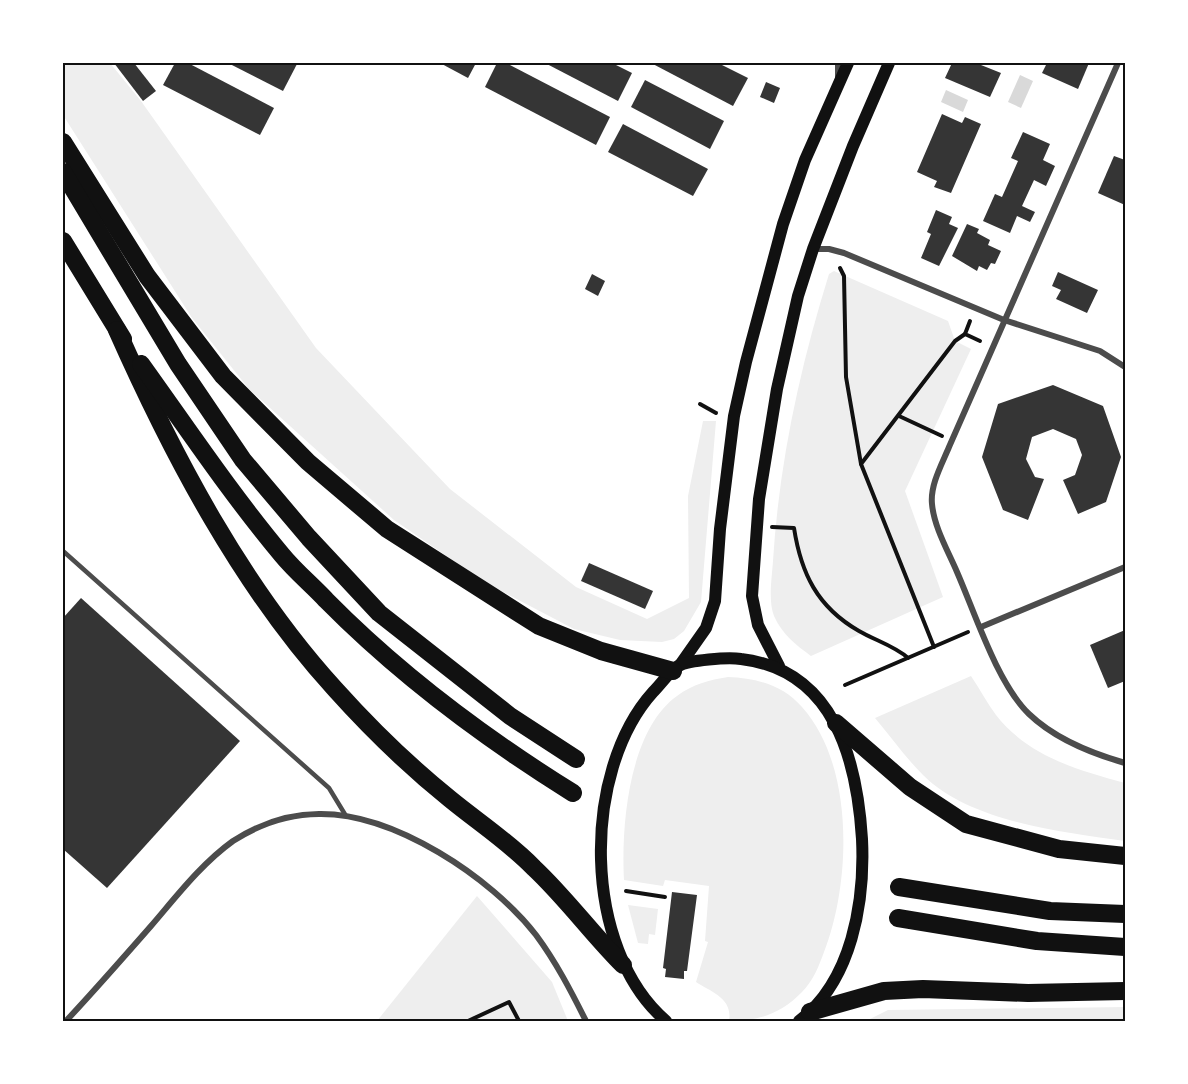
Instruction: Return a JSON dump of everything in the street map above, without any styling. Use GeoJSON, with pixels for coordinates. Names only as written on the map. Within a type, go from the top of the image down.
{"type":"FeatureCollection","features":[{"type":"Feature","properties":{"kind":"highway"},"geometry":{"type":"LineString","coordinates":[[63,142],[147,276],[223,376],[308,462],[387,529],[539,626],[601,651],[676,668]]}},
{"type":"Feature","properties":{"kind":"highway"},"geometry":{"type":"LineString","coordinates":[[63,172],[178,364],[243,460],[309,538],[379,613],[510,716],[576,759]]}},
{"type":"Feature","properties":{"kind":"highway"},"geometry":{"type":"LineString","coordinates":[[63,241],[117,330],[218,473],[283,556],[333,607],[424,691],[507,752],[573,793]]}},
{"type":"Feature","properties":{"kind":"highway"},"geometry":{"type":"LineString","coordinates":[[117,330],[148,401],[239,564],[281,623],[335,689],[448,798],[534,867],[622,965]]}},
{"type":"Feature","properties":{"kind":"highway"},"geometry":{"type":"LineString","coordinates":[[836,723],[910,787],[966,824],[1059,849],[1125,856]]}},
{"type":"Feature","properties":{"kind":"highway"},"geometry":{"type":"LineString","coordinates":[[898,887],[1050,911],[1125,914]]}},
{"type":"Feature","properties":{"kind":"highway"},"geometry":{"type":"LineString","coordinates":[[897,918],[1037,941],[1125,947]]}},
{"type":"Feature","properties":{"kind":"highway"},"geometry":{"type":"LineString","coordinates":[[805,1017],[884,991],[923,989],[1028,993],[1125,991]]}},
{"type":"Feature","properties":{"kind":"main road"},"geometry":{"type":"LineString","coordinates":[[666,1021],[644,999],[622,965],[608,918],[602,853],[606,798],[619,749],[639,709],[676,668],[706,628],[716,601],[726,478],[746,362],[783,224],[805,160],[848,63]]}},
{"type":"Feature","properties":{"kind":"main road"},"geometry":{"type":"LineString","coordinates":[[779,666],[758,625],[752,596],[758,507],[777,389],[798,296],[813,249],[889,63]]}},
{"type":"Feature","properties":{"kind":"main road"},"geometry":{"type":"LineString","coordinates":[[676,668],[732,658],[779,666],[805,685],[828,709],[836,723],[860,806],[863,864],[849,946],[831,984],[805,1017]]}},
{"type":"Feature","properties":{"kind":"street"},"geometry":{"type":"LineString","coordinates":[[838,63],[838,84]]}},
{"type":"Feature","properties":{"kind":"street"},"geometry":{"type":"LineString","coordinates":[[1118,63],[952,441],[934,485],[931,502],[935,520],[1005,681],[1028,713],[1056,736],[1104,757],[1125,763]]}},
{"type":"Feature","properties":{"kind":"street"},"geometry":{"type":"LineString","coordinates":[[813,249],[829,249],[844,253],[1004,320],[1100,351],[1125,367]]}},
{"type":"Feature","properties":{"kind":"street"},"geometry":{"type":"LineString","coordinates":[[981,627],[1125,567]]}},
{"type":"Feature","properties":{"kind":"street"},"geometry":{"type":"LineString","coordinates":[[66,1021],[188,883],[232,842],[253,830],[290,817],[319,814],[346,816],[364,821],[423,845],[496,893],[535,934],[551,957],[586,1021]]}},
{"type":"Feature","properties":{"kind":"lane"},"geometry":{"type":"LineString","coordinates":[[63,551],[328,788],[346,816]]}},
{"type":"Feature","properties":{"kind":"path"},"geometry":{"type":"LineString","coordinates":[[840,268],[844,276],[846,377],[861,464],[934,647]]}},
{"type":"Feature","properties":{"kind":"path"},"geometry":{"type":"LineString","coordinates":[[861,464],[955,341],[965,334],[970,321]]}},
{"type":"Feature","properties":{"kind":"path"},"geometry":{"type":"LineString","coordinates":[[965,334],[980,341]]}},
{"type":"Feature","properties":{"kind":"path"},"geometry":{"type":"LineString","coordinates":[[700,404],[716,413]]}},
{"type":"Feature","properties":{"kind":"path"},"geometry":{"type":"LineString","coordinates":[[899,416],[952,441]]}},
{"type":"Feature","properties":{"kind":"path"},"geometry":{"type":"LineString","coordinates":[[772,527],[794,528],[798,552],[814,593],[855,629],[908,658]]}},
{"type":"Feature","properties":{"kind":"path"},"geometry":{"type":"LineString","coordinates":[[845,685],[981,627]]}},
{"type":"Feature","properties":{"kind":"path"},"geometry":{"type":"LineString","coordinates":[[627,891],[665,897]]}},
{"type":"Feature","properties":{"kind":"path"},"geometry":{"type":"LineString","coordinates":[[468,1021],[509,1002],[519,1021]]}},
{"type":"Feature","properties":{"kind":"shaded area"},"geometry":{"type":"Polygon","coordinates":[[[63,63],[110,63],[141,101],[316,348],[450,489],[576,587],[647,619],[689,598],[688,496],[703,421],[716,421],[701,602],[684,631],[674,639],[662,642],[620,640],[574,629],[486,583],[394,520],[249,389],[192,318],[63,115],[63,63]]]}},
{"type":"Feature","properties":{"kind":"shaded area"},"geometry":{"type":"Polygon","coordinates":[[[1020,75],[1033,81],[1021,108],[1008,102],[1020,75]]]}},
{"type":"Feature","properties":{"kind":"shaded area"},"geometry":{"type":"Polygon","coordinates":[[[946,90],[968,100],[963,112],[941,102],[946,90]]]}},
{"type":"Feature","properties":{"kind":"shaded area"},"geometry":{"type":"Polygon","coordinates":[[[834,271],[948,321],[955,341],[971,349],[905,491],[943,597],[811,656],[790,639],[777,622],[772,610],[771,581],[780,488],[792,416],[829,274],[834,271]]]}},
{"type":"Feature","properties":{"kind":"shaded area"},"geometry":{"type":"Polygon","coordinates":[[[971,676],[996,715],[1023,741],[1054,760],[1125,783],[1125,841],[1046,829],[991,814],[966,804],[943,791],[923,775],[875,718],[971,676]]]}},
{"type":"Feature","properties":{"kind":"shaded area"},"geometry":{"type":"Polygon","coordinates":[[[728,677],[759,681],[778,688],[795,699],[802,707],[819,732],[832,760],[843,826],[843,860],[839,893],[833,924],[818,968],[806,988],[786,1006],[759,1018],[729,1021],[728,1007],[724,1001],[696,982],[708,942],[705,941],[709,886],[665,880],[663,886],[624,880],[623,858],[631,780],[648,731],[661,711],[677,696],[701,683],[728,677]]]}},
{"type":"Feature","properties":{"kind":"shaded area"},"geometry":{"type":"Polygon","coordinates":[[[477,896],[552,982],[568,1021],[377,1021],[477,896]]]}},
{"type":"Feature","properties":{"kind":"shaded area"},"geometry":{"type":"Polygon","coordinates":[[[628,905],[658,909],[655,935],[649,934],[648,944],[638,943],[628,905]]]}},
{"type":"Feature","properties":{"kind":"shaded area"},"geometry":{"type":"Polygon","coordinates":[[[1125,1007],[1125,1021],[866,1021],[888,1010],[1125,1007]]]}},
{"type":"Feature","properties":{"kind":"building"},"geometry":{"type":"Polygon","coordinates":[[[114,63],[134,63],[156,91],[143,101],[114,63]]]}},
{"type":"Feature","properties":{"kind":"building"},"geometry":{"type":"Polygon","coordinates":[[[175,63],[188,63],[274,108],[260,135],[163,85],[175,63]]]}},
{"type":"Feature","properties":{"kind":"building"},"geometry":{"type":"Polygon","coordinates":[[[228,63],[295,63],[297,64],[283,91],[228,63]]]}},
{"type":"Feature","properties":{"kind":"building"},"geometry":{"type":"Polygon","coordinates":[[[440,63],[476,63],[468,78],[440,63]]]}},
{"type":"Feature","properties":{"kind":"building"},"geometry":{"type":"Polygon","coordinates":[[[497,63],[506,63],[610,117],[596,145],[485,87],[497,63]]]}},
{"type":"Feature","properties":{"kind":"building"},"geometry":{"type":"Polygon","coordinates":[[[545,63],[612,63],[632,73],[618,101],[545,63]]]}},
{"type":"Feature","properties":{"kind":"building"},"geometry":{"type":"Polygon","coordinates":[[[651,63],[718,63],[748,78],[733,106],[651,63]]]}},
{"type":"Feature","properties":{"kind":"building"},"geometry":{"type":"Polygon","coordinates":[[[952,63],[976,63],[1001,73],[990,97],[945,78],[952,63]]]}},
{"type":"Feature","properties":{"kind":"building"},"geometry":{"type":"Polygon","coordinates":[[[1047,63],[1089,63],[1078,89],[1042,73],[1047,63]]]}},
{"type":"Feature","properties":{"kind":"building"},"geometry":{"type":"Polygon","coordinates":[[[645,80],[724,121],[710,149],[631,107],[645,80]]]}},
{"type":"Feature","properties":{"kind":"building"},"geometry":{"type":"Polygon","coordinates":[[[766,82],[780,88],[774,103],[760,97],[766,82]]]}},
{"type":"Feature","properties":{"kind":"building"},"geometry":{"type":"Polygon","coordinates":[[[942,114],[962,123],[965,117],[981,124],[951,193],[934,187],[937,181],[917,172],[942,114]]]}},
{"type":"Feature","properties":{"kind":"building"},"geometry":{"type":"Polygon","coordinates":[[[623,124],[708,169],[693,196],[608,152],[623,124]]]}},
{"type":"Feature","properties":{"kind":"building"},"geometry":{"type":"Polygon","coordinates":[[[1023,132],[1050,144],[1043,160],[1055,166],[1046,186],[1034,180],[1022,206],[1035,212],[1030,222],[1017,216],[1010,233],[983,221],[995,194],[1002,197],[1018,161],[1011,158],[1023,132]]]}},
{"type":"Feature","properties":{"kind":"building"},"geometry":{"type":"Polygon","coordinates":[[[1114,156],[1125,160],[1125,205],[1098,193],[1114,156]]]}},
{"type":"Feature","properties":{"kind":"building"},"geometry":{"type":"Polygon","coordinates":[[[936,210],[952,217],[949,224],[958,228],[939,266],[921,258],[931,234],[927,232],[936,210]]]}},
{"type":"Feature","properties":{"kind":"building"},"geometry":{"type":"Polygon","coordinates":[[[967,224],[979,229],[977,233],[990,240],[988,245],[1001,251],[995,264],[991,263],[987,270],[979,266],[977,271],[952,256],[967,224]]]}},
{"type":"Feature","properties":{"kind":"building"},"geometry":{"type":"Polygon","coordinates":[[[1058,272],[1098,290],[1087,313],[1056,299],[1061,290],[1052,286],[1058,272]]]}},
{"type":"Feature","properties":{"kind":"building"},"geometry":{"type":"Polygon","coordinates":[[[592,274],[605,281],[598,296],[585,289],[592,274]]]}},
{"type":"Feature","properties":{"kind":"building"},"geometry":{"type":"Polygon","coordinates":[[[1053,385],[1103,406],[1121,457],[1106,502],[1078,514],[1063,480],[1075,475],[1082,455],[1076,439],[1053,429],[1032,437],[1026,459],[1035,477],[1044,479],[1028,520],[1003,510],[982,457],[998,404],[1053,385]]]}},
{"type":"Feature","properties":{"kind":"building"},"geometry":{"type":"Polygon","coordinates":[[[589,563],[653,591],[645,609],[581,581],[589,563]]]}},
{"type":"Feature","properties":{"kind":"building"},"geometry":{"type":"Polygon","coordinates":[[[81,598],[240,741],[107,888],[63,849],[63,618],[81,598]]]}},
{"type":"Feature","properties":{"kind":"building"},"geometry":{"type":"Polygon","coordinates":[[[1125,630],[1125,681],[1108,688],[1090,645],[1125,630]]]}},
{"type":"Feature","properties":{"kind":"building"},"geometry":{"type":"Polygon","coordinates":[[[672,892],[697,895],[684,979],[665,977],[666,969],[663,968],[672,892]]]}}]}
